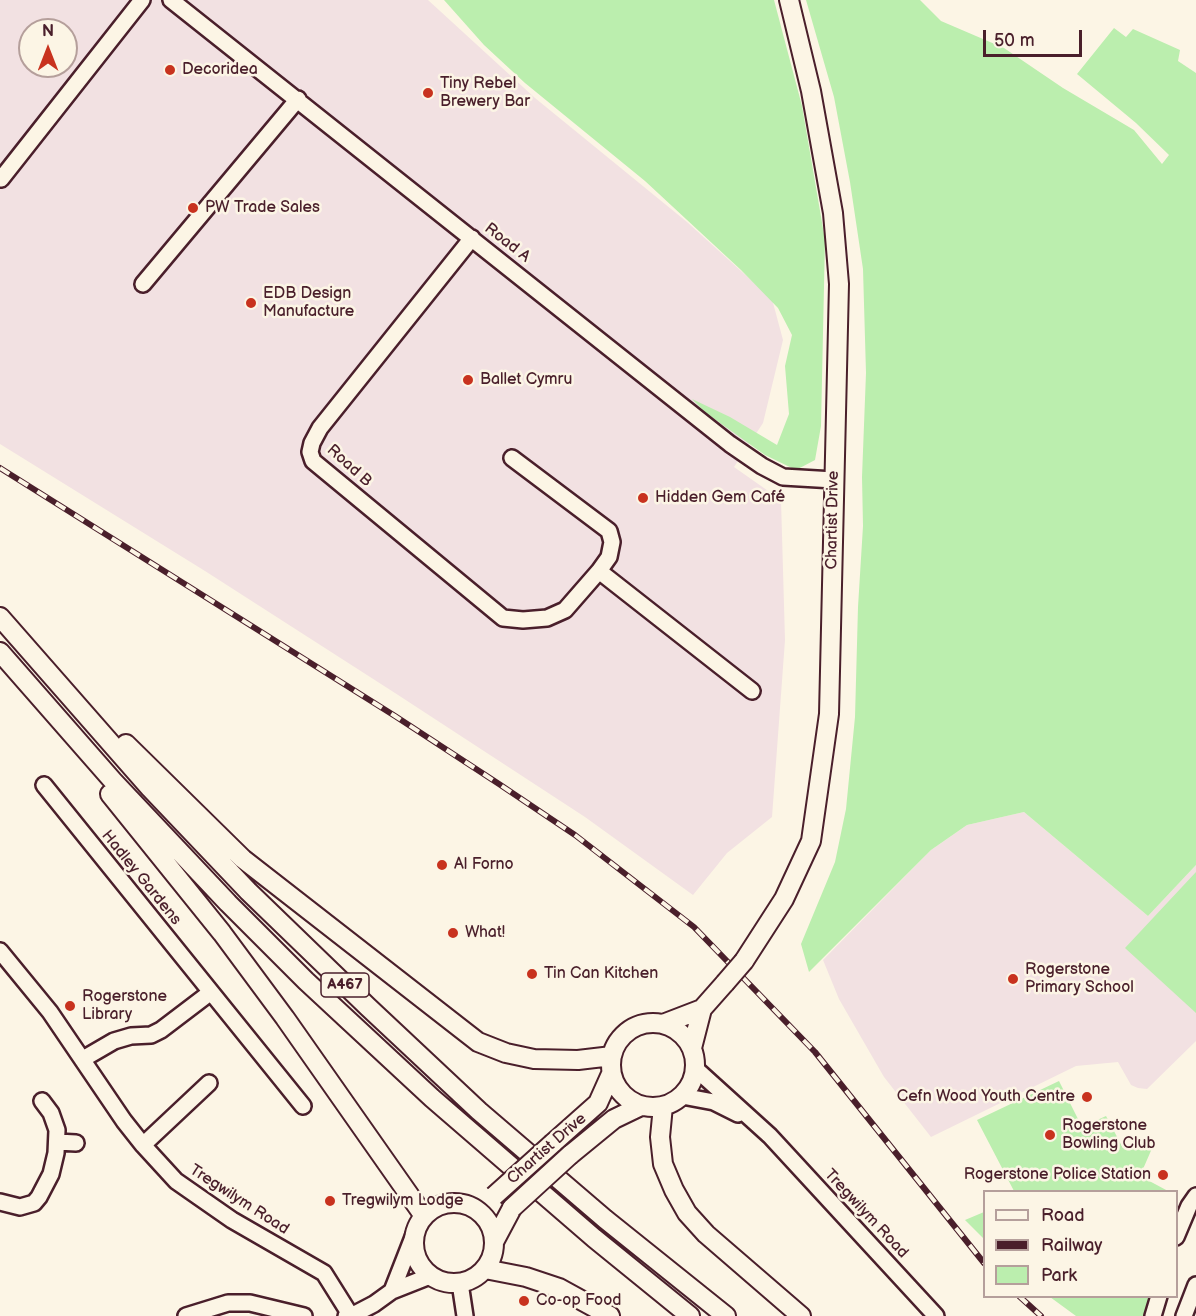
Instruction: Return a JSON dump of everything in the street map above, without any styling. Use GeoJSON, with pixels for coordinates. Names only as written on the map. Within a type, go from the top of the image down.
{"type":"FeatureCollection","features":[{"type":"Feature","properties":{"kind":"main road","name":"Chartist Drive"},"geometry":{"type":"LineString","coordinates":[[696,1069],[692,1048],[702,1009],[744,961],[784,899],[811,841],[829,714],[839,284],[833,213],[812,91],[789,0]]}},
{"type":"Feature","properties":{"kind":"main road","name":"A467"},"geometry":{"type":"LineString","coordinates":[[0,617],[150,788],[240,882],[368,1007],[479,1111],[613,1226],[726,1316]]}},
{"type":"Feature","properties":{"kind":"main road"},"geometry":{"type":"LineString","coordinates":[[16,636],[243,859],[478,1042],[506,1053],[534,1059],[578,1060],[612,1065],[614,1083],[627,1099],[641,1106]]}},
{"type":"Feature","properties":{"kind":"main road","name":"A467"},"geometry":{"type":"LineString","coordinates":[[0,652],[113,781],[228,903],[306,981],[441,1106],[594,1238],[690,1316]]}},
{"type":"Feature","properties":{"kind":"main road"},"geometry":{"type":"LineString","coordinates":[[0,660],[158,852],[285,1018],[420,1222],[414,1240],[416,1258],[430,1276],[451,1284],[472,1280],[485,1269],[526,1277],[559,1288],[610,1316]]}},
{"type":"Feature","properties":{"kind":"main road","name":"Chartist Drive"},"geometry":{"type":"LineString","coordinates":[[420,1222],[438,1206],[451,1202],[464,1204],[494,1196],[598,1102],[621,1038],[631,1029],[645,1023],[663,1024],[702,1009]]}},
{"type":"Feature","properties":{"kind":"main road"},"geometry":{"type":"LineString","coordinates":[[663,1024],[681,1033],[692,1048]]}},
{"type":"Feature","properties":{"kind":"main road"},"geometry":{"type":"LineString","coordinates":[[682,1096],[692,1082],[696,1069]]}},
{"type":"Feature","properties":{"kind":"main road","name":"Chartist Drive"},"geometry":{"type":"LineString","coordinates":[[485,1269],[493,1254],[495,1240],[512,1208],[570,1155],[614,1119],[641,1106],[650,1108],[663,1106],[682,1096]]}},
{"type":"Feature","properties":{"kind":"main road"},"geometry":{"type":"LineString","coordinates":[[663,1106],[660,1137],[663,1164],[687,1213],[706,1234],[801,1316]]}},
{"type":"Feature","properties":{"kind":"main road"},"geometry":{"type":"LineString","coordinates":[[464,1204],[477,1209],[487,1219],[495,1240]]}},
{"type":"Feature","properties":{"kind":"street"},"geometry":{"type":"LineString","coordinates":[[1,179],[142,0]]}},
{"type":"Feature","properties":{"kind":"street","name":"Road A"},"geometry":{"type":"LineString","coordinates":[[171,0],[730,444],[783,477],[834,480]]}},
{"type":"Feature","properties":{"kind":"street"},"geometry":{"type":"LineString","coordinates":[[143,284],[298,99]]}},
{"type":"Feature","properties":{"kind":"street","name":"Road B"},"geometry":{"type":"LineString","coordinates":[[472,238],[320,428],[310,452],[313,461],[503,618],[523,620],[548,618],[565,610],[599,572]]}},
{"type":"Feature","properties":{"kind":"street"},"geometry":{"type":"LineString","coordinates":[[512,458],[599,521],[609,531],[612,542],[609,557],[599,572],[752,691]]}},
{"type":"Feature","properties":{"kind":"street","name":"Hadley Gardens"},"geometry":{"type":"LineString","coordinates":[[44,785],[303,1106]]}},
{"type":"Feature","properties":{"kind":"street","name":"Tregwilym Road"},"geometry":{"type":"LineString","coordinates":[[0,951],[50,1012],[143,1145],[176,1181],[200,1200],[262,1239],[324,1273],[351,1316]]}},
{"type":"Feature","properties":{"kind":"street"},"geometry":{"type":"LineString","coordinates":[[83,1059],[114,1041],[131,1036],[151,1035],[161,1030],[211,992]]}},
{"type":"Feature","properties":{"kind":"street","name":"Tregwilym Road"},"geometry":{"type":"LineString","coordinates":[[696,1069],[770,1136],[936,1316]]}},
{"type":"Feature","properties":{"kind":"street"},"geometry":{"type":"LineString","coordinates":[[143,1145],[209,1083]]}},
{"type":"Feature","properties":{"kind":"street","name":"Tregwilym Road"},"geometry":{"type":"LineString","coordinates":[[682,1096],[714,1102],[738,1114],[770,1136]]}},
{"type":"Feature","properties":{"kind":"street"},"geometry":{"type":"LineString","coordinates":[[0,1202],[20,1207],[27,1206],[39,1197],[51,1174],[57,1142],[55,1122],[42,1101]]}},
{"type":"Feature","properties":{"kind":"street"},"geometry":{"type":"LineString","coordinates":[[57,1142],[76,1143]]}},
{"type":"Feature","properties":{"kind":"street"},"geometry":{"type":"LineString","coordinates":[[1178,1232],[1189,1206],[1196,1196]]}},
{"type":"Feature","properties":{"kind":"street"},"geometry":{"type":"LineString","coordinates":[[392,1291],[420,1222]]}},
{"type":"Feature","properties":{"kind":"street"},"geometry":{"type":"LineString","coordinates":[[346,1316],[351,1316],[374,1304],[392,1291],[430,1276]]}},
{"type":"Feature","properties":{"kind":"street"},"geometry":{"type":"LineString","coordinates":[[460,1283],[465,1316]]}},
{"type":"Feature","properties":{"kind":"street"},"geometry":{"type":"LineString","coordinates":[[1184,1316],[1196,1285]]}},
{"type":"Feature","properties":{"kind":"street"},"geometry":{"type":"LineString","coordinates":[[1154,1316],[1158,1298]]}},
{"type":"Feature","properties":{"kind":"street"},"geometry":{"type":"LineString","coordinates":[[186,1316],[209,1307],[250,1303],[304,1316]]}},
{"type":"Feature","properties":{"kind":"shaded area"},"geometry":{"type":"Polygon","coordinates":[[[0,0],[428,0],[535,98],[687,222],[772,299],[783,340],[763,423],[734,467],[781,500],[785,640],[772,817],[727,853],[693,895],[585,817],[205,571],[0,444],[0,0]]]}},
{"type":"Feature","properties":{"kind":"shaded area","name":"Rogerstone Primary School"},"geometry":{"type":"Polygon","coordinates":[[[1024,812],[1148,916],[1196,865],[1196,1041],[1147,1089],[1131,1085],[1118,1062],[1076,1066],[931,1137],[884,1077],[839,999],[823,960],[931,850],[967,825],[1024,812]]]}},
{"type":"Feature","properties":{"kind":"green space"},"geometry":{"type":"Polygon","coordinates":[[[444,0],[774,0],[802,106],[825,240],[821,426],[815,460],[796,470],[765,455],[706,413],[692,399],[730,417],[777,445],[789,414],[785,366],[792,335],[778,308],[741,270],[645,181],[525,83],[484,45],[444,0]]]}},
{"type":"Feature","properties":{"kind":"green space"},"geometry":{"type":"Polygon","coordinates":[[[806,0],[920,0],[941,21],[1004,48],[1063,88],[1134,130],[1162,164],[1169,155],[1136,123],[1077,74],[1114,28],[1126,37],[1133,29],[1180,50],[1178,61],[1196,73],[1196,865],[1148,916],[1024,812],[967,825],[931,850],[809,972],[801,944],[835,862],[846,809],[855,717],[863,526],[862,477],[866,373],[863,269],[850,182],[834,97],[806,0]]]}},
{"type":"Feature","properties":{"kind":"green space"},"geometry":{"type":"Polygon","coordinates":[[[1196,872],[1196,1013],[1125,948],[1196,872]]]}},
{"type":"Feature","properties":{"kind":"green space","name":"Rogerstone Bowling Club"},"geometry":{"type":"Polygon","coordinates":[[[1059,1081],[1082,1127],[1106,1116],[1123,1148],[1145,1137],[1153,1146],[1140,1176],[1166,1190],[1013,1190],[977,1120],[1059,1081]]]}},
{"type":"Feature","properties":{"kind":"green space"},"geometry":{"type":"Polygon","coordinates":[[[983,1212],[983,1238],[965,1220],[983,1212]]]}},
{"type":"Feature","properties":{"kind":"green space"},"geometry":{"type":"Polygon","coordinates":[[[1051,1298],[1150,1298],[1145,1316],[1076,1316],[1051,1298]]]}},
{"type":"Feature","properties":{"kind":"railway"},"geometry":{"type":"LineString","coordinates":[[0,468],[395,716],[499,784],[575,835],[694,927],[815,1052],[983,1262]]}},
{"type":"Feature","properties":{"kind":"railway"},"geometry":{"type":"LineString","coordinates":[[1021,1298],[1041,1316]]}},
{"type":"Feature","properties":{"kind":"place","name":"Decoridea"},"geometry":{"type":"Point","coordinates":[170,70]}},
{"type":"Feature","properties":{"kind":"place","name":"Tiny Rebel Brewery Bar"},"geometry":{"type":"Point","coordinates":[428,93]}},
{"type":"Feature","properties":{"kind":"place","name":"PW Trade Sales"},"geometry":{"type":"Point","coordinates":[193,208]}},
{"type":"Feature","properties":{"kind":"place","name":"EDB Design Manufacture"},"geometry":{"type":"Point","coordinates":[251,303]}},
{"type":"Feature","properties":{"kind":"place","name":"Ballet Cymru"},"geometry":{"type":"Point","coordinates":[468,380]}},
{"type":"Feature","properties":{"kind":"place","name":"Hidden Gem Café"},"geometry":{"type":"Point","coordinates":[643,498]}},
{"type":"Feature","properties":{"kind":"place","name":"Al Forno"},"geometry":{"type":"Point","coordinates":[442,865]}},
{"type":"Feature","properties":{"kind":"place","name":"What!"},"geometry":{"type":"Point","coordinates":[453,933]}},
{"type":"Feature","properties":{"kind":"place","name":"Tin Can Kitchen"},"geometry":{"type":"Point","coordinates":[532,974]}},
{"type":"Feature","properties":{"kind":"place","name":"Rogerstone Primary School"},"geometry":{"type":"Point","coordinates":[1013,979]}},
{"type":"Feature","properties":{"kind":"place","name":"Rogerstone Library"},"geometry":{"type":"Point","coordinates":[70,1006]}},
{"type":"Feature","properties":{"kind":"place","name":"Cefn Wood Youth Centre"},"geometry":{"type":"Point","coordinates":[1087,1097]}},
{"type":"Feature","properties":{"kind":"place","name":"Rogerstone Bowling Club"},"geometry":{"type":"Point","coordinates":[1050,1135]}},
{"type":"Feature","properties":{"kind":"place","name":"Rogerstone Police Station"},"geometry":{"type":"Point","coordinates":[1163,1175]}},
{"type":"Feature","properties":{"kind":"place","name":"Tregwilym Lodge"},"geometry":{"type":"Point","coordinates":[330,1201]}},
{"type":"Feature","properties":{"kind":"place","name":"Co-op Food"},"geometry":{"type":"Point","coordinates":[524,1301]}}]}
